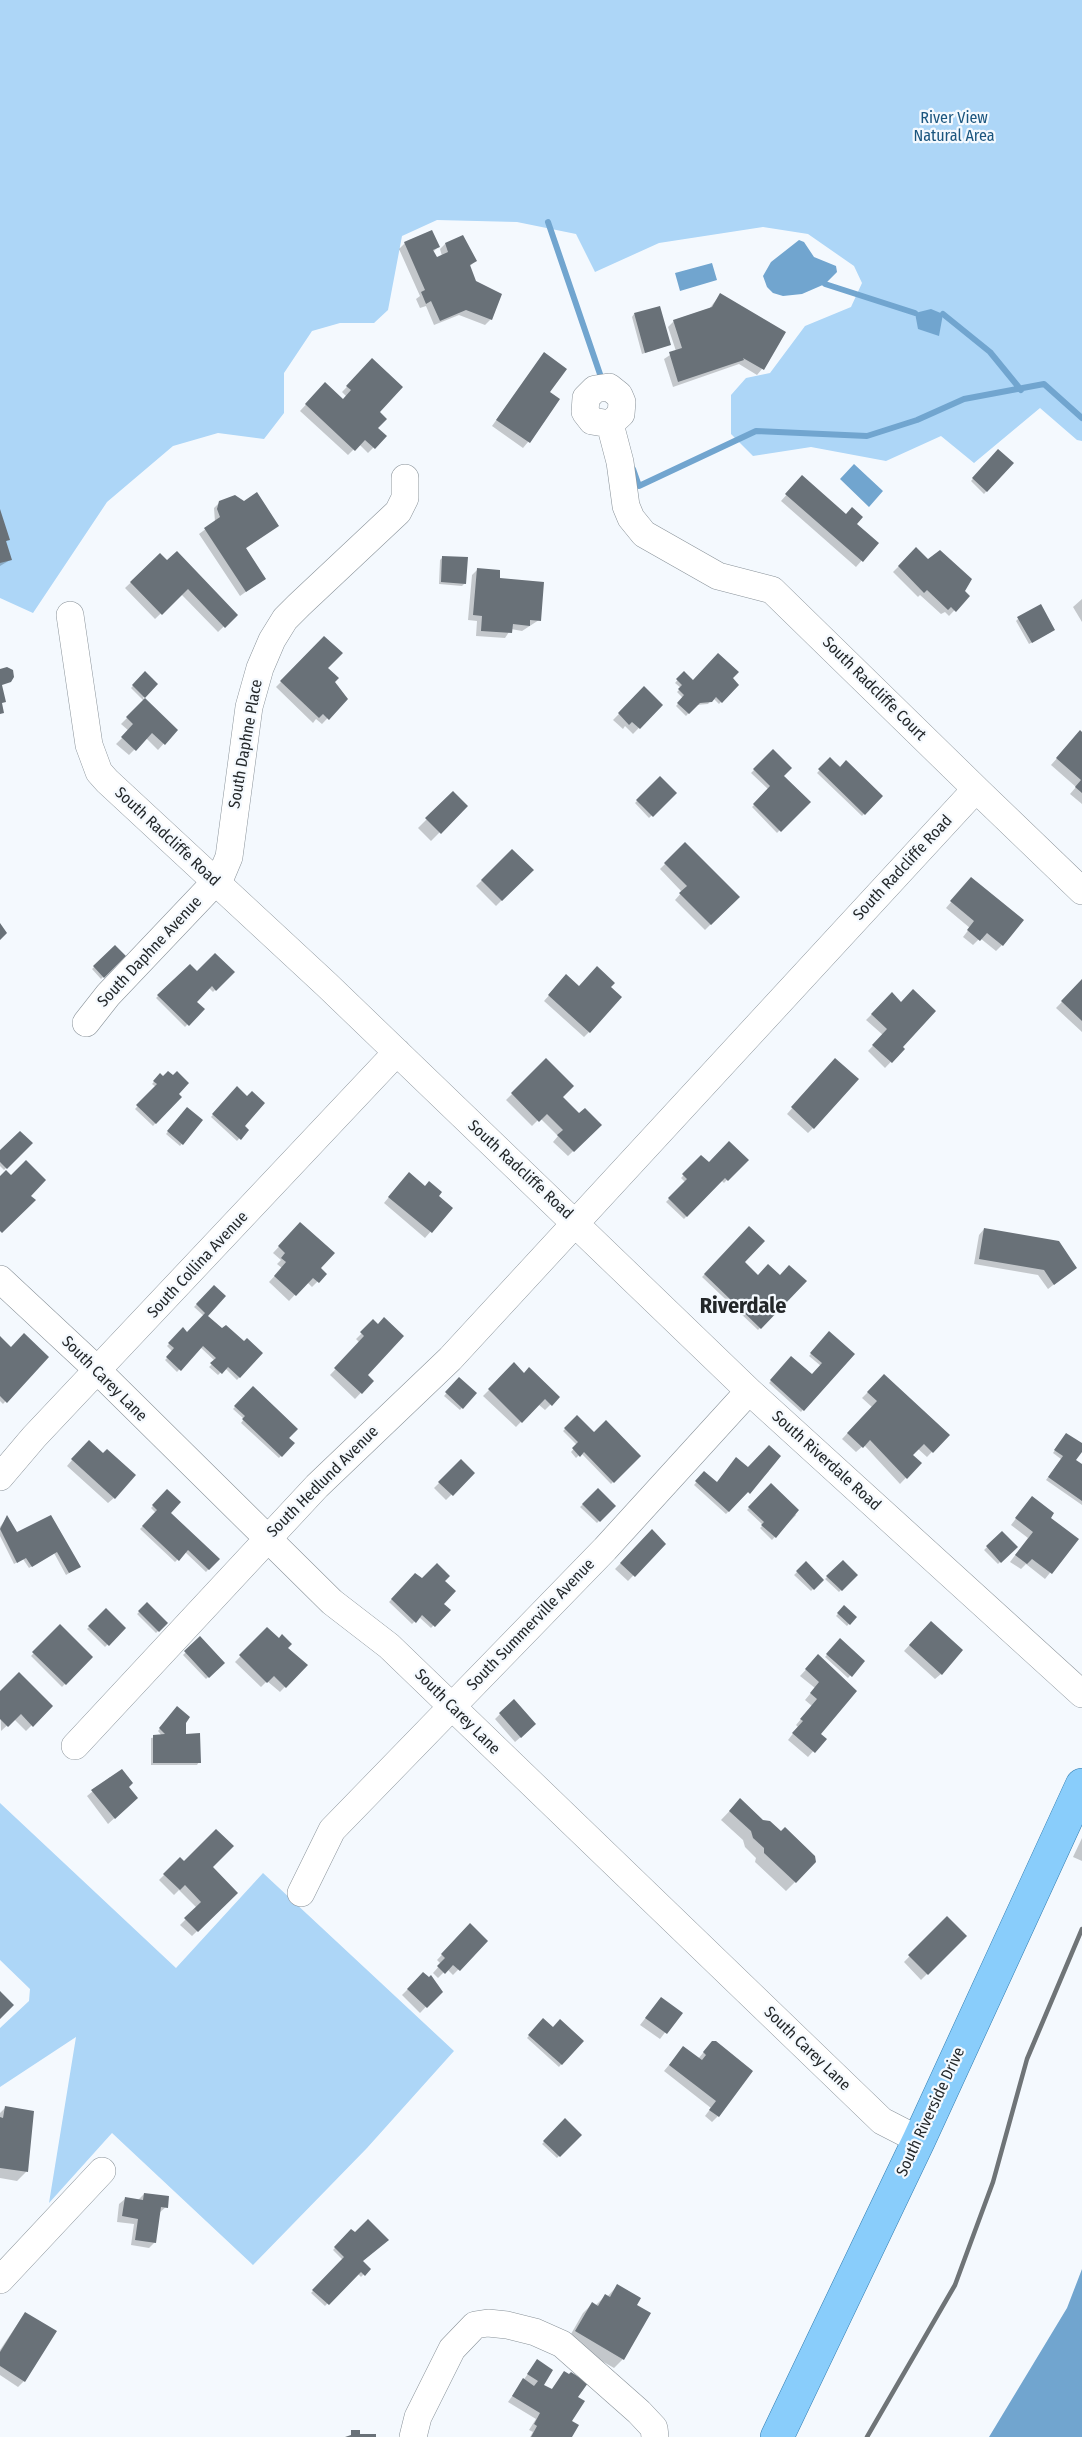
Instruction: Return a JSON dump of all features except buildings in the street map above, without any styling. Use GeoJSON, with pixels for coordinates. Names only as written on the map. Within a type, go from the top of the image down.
{"type":"FeatureCollection","features":[{"type":"Feature","properties":{"kind":"main road","name":"South Riverside Drive"},"geometry":{"type":"LineString","coordinates":[[777,2437],[919,2140],[1082,1785]]}},
{"type":"Feature","properties":{"kind":"street","name":"South Radcliffe Court"},"geometry":{"type":"LineString","coordinates":[[609,424],[620,462],[626,506],[631,518],[644,534],[718,576],[772,590],[976,789]]}},
{"type":"Feature","properties":{"kind":"street","name":"South Daphne Place"},"geometry":{"type":"LineString","coordinates":[[216,882],[225,869],[229,857],[249,706],[260,668],[272,640],[285,619],[398,512],[405,498],[405,478]]}},
{"type":"Feature","properties":{"kind":"street","name":"South Radcliffe Road"},"geometry":{"type":"LineString","coordinates":[[70,615],[88,745],[99,772],[397,1052],[574,1223],[976,789]]}},
{"type":"Feature","properties":{"kind":"street"},"geometry":{"type":"LineString","coordinates":[[976,789],[1082,891]]}},
{"type":"Feature","properties":{"kind":"street","name":"South Daphne Avenue"},"geometry":{"type":"LineString","coordinates":[[86,1023],[108,995],[216,882]]}},
{"type":"Feature","properties":{"kind":"street","name":"South Collina Avenue"},"geometry":{"type":"LineString","coordinates":[[0,1477],[397,1052]]}},
{"type":"Feature","properties":{"kind":"street","name":"South Riverdale Road"},"geometry":{"type":"LineString","coordinates":[[574,1223],[749,1391],[1082,1695]]}},
{"type":"Feature","properties":{"kind":"street","name":"South Hedlund Avenue"},"geometry":{"type":"LineString","coordinates":[[75,1746],[267,1538],[341,1461],[450,1359],[574,1223]]}},
{"type":"Feature","properties":{"kind":"street","name":"South Carey Lane"},"geometry":{"type":"LineString","coordinates":[[0,1279],[98,1371],[332,1602],[389,1646],[882,2121],[919,2140]]}},
{"type":"Feature","properties":{"kind":"street","name":"South Summerville Avenue"},"geometry":{"type":"LineString","coordinates":[[301,1893],[332,1830],[604,1550],[749,1391]]}},
{"type":"Feature","properties":{"kind":"street"},"geometry":{"type":"LineString","coordinates":[[0,2280],[102,2171]]}},
{"type":"Feature","properties":{"kind":"street"},"geometry":{"type":"LineString","coordinates":[[413,2437],[422,2408],[452,2349],[475,2325],[488,2323],[535,2332],[562,2344],[639,2412],[654,2428],[656,2437]]}},
{"type":"Feature","properties":{"kind":"green space","name":"River View Natural Area"},"geometry":{"type":"Polygon","coordinates":[[[0,0],[1082,0],[1082,441],[1077,440],[1040,408],[974,463],[941,436],[886,461],[811,447],[753,456],[731,434],[731,395],[746,378],[770,373],[805,326],[851,307],[862,283],[854,266],[808,234],[763,227],[659,243],[595,272],[576,234],[517,222],[437,220],[402,236],[388,310],[374,323],[340,323],[312,331],[284,373],[284,413],[264,439],[218,433],[173,446],[107,502],[33,613],[0,598],[0,0]]]}},
{"type":"Feature","properties":{"kind":"green space"},"geometry":{"type":"Polygon","coordinates":[[[0,1803],[176,1968],[263,1873],[454,2051],[367,2148],[253,2265],[112,2133],[49,2203],[76,2037],[0,2087],[0,2028],[29,2001],[30,1989],[0,1960],[0,1803]]]}},
{"type":"Feature","properties":{"kind":"shaded area"},"geometry":{"type":"Polygon","coordinates":[[[799,240],[804,242],[814,257],[836,266],[837,272],[825,284],[802,294],[783,296],[773,293],[767,287],[763,276],[771,262],[799,240]]]}},
{"type":"Feature","properties":{"kind":"shaded area"},"geometry":{"type":"Polygon","coordinates":[[[712,263],[717,280],[680,291],[675,273],[712,263]]]}},
{"type":"Feature","properties":{"kind":"shaded area"},"geometry":{"type":"Polygon","coordinates":[[[931,309],[943,314],[939,336],[918,329],[915,313],[931,309]]]}},
{"type":"Feature","properties":{"kind":"shaded area"},"geometry":{"type":"Polygon","coordinates":[[[854,464],[883,491],[869,507],[840,479],[854,464]]]}},
{"type":"Feature","properties":{"kind":"shaded area"},"geometry":{"type":"Polygon","coordinates":[[[1082,2269],[1082,2437],[989,2437],[1067,2308],[1082,2269]]]}},
{"type":"Feature","properties":{"kind":"waterway"},"geometry":{"type":"LineString","coordinates":[[548,222],[602,380]]}},
{"type":"Feature","properties":{"kind":"waterway"},"geometry":{"type":"LineString","coordinates":[[825,284],[915,313]]}},
{"type":"Feature","properties":{"kind":"waterway"},"geometry":{"type":"LineString","coordinates":[[943,314],[990,352],[1021,390]]}},
{"type":"Feature","properties":{"kind":"waterway"},"geometry":{"type":"LineString","coordinates":[[633,469],[639,486],[756,431],[867,436],[917,420],[964,399],[1044,384],[1082,418]]}},
{"type":"Feature","properties":{"kind":"railway"},"geometry":{"type":"LineString","coordinates":[[867,2437],[955,2285],[993,2182],[1027,2059],[1082,1929]]}},
{"type":"Feature","properties":{"kind":"district","name":"Riverdale"},"geometry":{"type":"Point","coordinates":[743,1307]}}]}
